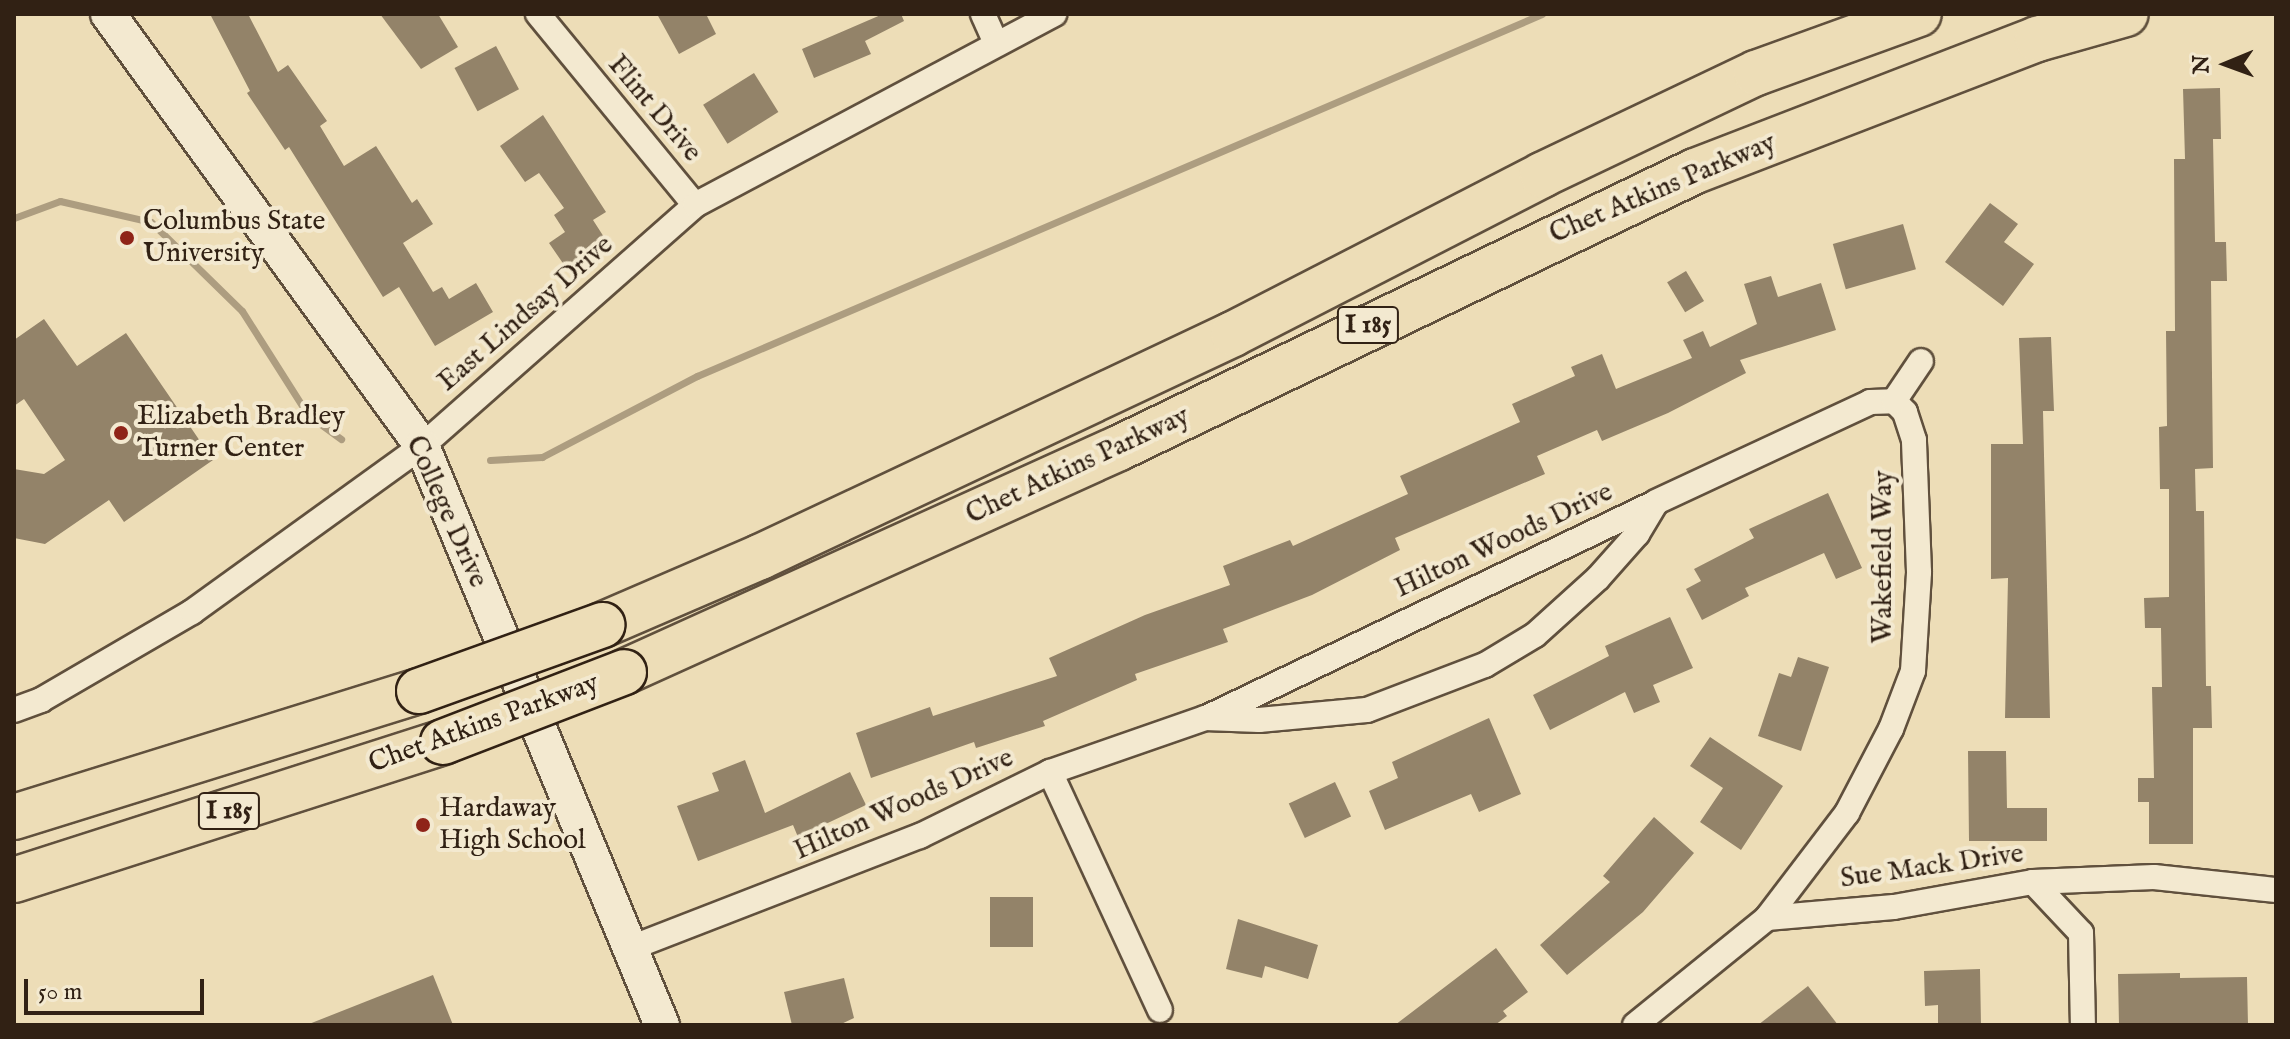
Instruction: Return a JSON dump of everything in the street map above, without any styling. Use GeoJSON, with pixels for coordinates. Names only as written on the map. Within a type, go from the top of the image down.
{"type":"FeatureCollection","features":[{"type":"Feature","properties":{"kind":"highway","name":"Chet Atkins Parkway"},"geometry":{"type":"LineString","coordinates":[[14,817],[419,691],[602,625],[760,557],[1233,334],[1542,175],[1756,73],[1919,14]]}},
{"type":"Feature","properties":{"kind":"highway","name":"Chet Atkins Parkway"},"geometry":{"type":"LineString","coordinates":[[14,880],[443,742],[624,672],[1119,448],[1695,171],[2037,39],[2126,14]]}},
{"type":"Feature","properties":{"kind":"street","name":"College Drive"},"geometry":{"type":"LineString","coordinates":[[108,14],[422,446],[662,1025]]}},
{"type":"Feature","properties":{"kind":"street","name":"Flint Drive"},"geometry":{"type":"LineString","coordinates":[[538,14],[695,205]]}},
{"type":"Feature","properties":{"kind":"street"},"geometry":{"type":"LineString","coordinates":[[983,14],[995,41]]}},
{"type":"Feature","properties":{"kind":"street","name":"East Lindsay Drive"},"geometry":{"type":"LineString","coordinates":[[14,710],[192,612],[422,446],[695,205],[995,41],[1054,14]]}},
{"type":"Feature","properties":{"kind":"street"},"geometry":{"type":"LineString","coordinates":[[1894,401],[1921,361]]}},
{"type":"Feature","properties":{"kind":"street","name":"Hilton Woods Drive"},"geometry":{"type":"LineString","coordinates":[[628,949],[920,836],[1050,772],[1205,718],[1870,402],[1894,401]]}},
{"type":"Feature","properties":{"kind":"street","name":"Wakefield Way"},"geometry":{"type":"LineString","coordinates":[[1767,918],[1847,813],[1891,729],[1913,671],[1919,572],[1914,440],[1905,412],[1894,401]]}},
{"type":"Feature","properties":{"kind":"street","name":"Hilton Woods Drive"},"geometry":{"type":"LineString","coordinates":[[1205,718],[1259,720],[1367,710],[1485,665],[1535,635],[1598,578],[1637,534],[1656,502]]}},
{"type":"Feature","properties":{"kind":"street"},"geometry":{"type":"LineString","coordinates":[[1050,772],[1160,1010]]}},
{"type":"Feature","properties":{"kind":"street","name":"Sue Mack Drive"},"geometry":{"type":"LineString","coordinates":[[1767,918],[1894,907],[2033,882],[2154,877],[2276,890]]}},
{"type":"Feature","properties":{"kind":"street"},"geometry":{"type":"LineString","coordinates":[[2033,882],[2081,933],[2083,1025]]}},
{"type":"Feature","properties":{"kind":"street"},"geometry":{"type":"LineString","coordinates":[[1635,1025],[1767,918]]}},
{"type":"Feature","properties":{"kind":"building"},"geometry":{"type":"Polygon","coordinates":[[[210,14],[248,14],[278,72],[288,65],[327,121],[320,126],[344,166],[376,146],[412,203],[417,199],[433,224],[403,243],[433,292],[442,287],[449,299],[476,283],[493,312],[435,346],[399,287],[383,297],[289,147],[285,150],[247,93],[250,91],[210,14]]]}},
{"type":"Feature","properties":{"kind":"building"},"geometry":{"type":"Polygon","coordinates":[[[380,14],[438,14],[458,47],[421,69],[380,14]]]}},
{"type":"Feature","properties":{"kind":"building"},"geometry":{"type":"Polygon","coordinates":[[[657,14],[706,14],[716,34],[679,54],[657,14]]]}},
{"type":"Feature","properties":{"kind":"building"},"geometry":{"type":"Polygon","coordinates":[[[883,14],[901,14],[904,21],[865,41],[871,54],[814,78],[802,49],[883,14]]]}},
{"type":"Feature","properties":{"kind":"building"},"geometry":{"type":"Polygon","coordinates":[[[496,46],[519,89],[478,111],[455,68],[496,46]]]}},
{"type":"Feature","properties":{"kind":"building"},"geometry":{"type":"Polygon","coordinates":[[[754,73],[778,112],[727,144],[703,105],[754,73]]]}},
{"type":"Feature","properties":{"kind":"building"},"geometry":{"type":"Polygon","coordinates":[[[2220,88],[2221,139],[2213,139],[2215,242],[2226,242],[2227,281],[2211,281],[2213,468],[2195,469],[2196,511],[2204,511],[2206,686],[2211,686],[2212,728],[2193,728],[2193,844],[2149,844],[2149,802],[2138,802],[2138,778],[2154,778],[2152,687],[2162,687],[2161,628],[2145,628],[2144,598],[2169,597],[2169,489],[2160,489],[2159,427],[2167,426],[2166,331],[2175,331],[2174,159],[2185,159],[2183,89],[2220,88]]]}},
{"type":"Feature","properties":{"kind":"building"},"geometry":{"type":"Polygon","coordinates":[[[543,115],[606,212],[593,220],[611,248],[571,275],[549,243],[565,232],[554,215],[564,208],[539,173],[525,182],[500,146],[543,115]]]}},
{"type":"Feature","properties":{"kind":"building"},"geometry":{"type":"Polygon","coordinates":[[[1990,203],[2018,224],[2004,242],[2034,264],[2003,306],[1945,262],[1990,203]]]}},
{"type":"Feature","properties":{"kind":"building"},"geometry":{"type":"Polygon","coordinates":[[[1903,224],[1916,269],[1846,289],[1833,244],[1903,224]]]}},
{"type":"Feature","properties":{"kind":"building"},"geometry":{"type":"Polygon","coordinates":[[[1686,271],[1704,301],[1685,312],[1667,282],[1686,271]]]}},
{"type":"Feature","properties":{"kind":"building"},"geometry":{"type":"Polygon","coordinates":[[[1771,276],[1778,297],[1821,283],[1836,330],[1740,360],[1746,373],[1668,413],[1602,441],[1597,430],[1537,456],[1545,474],[1395,538],[1400,550],[1312,595],[1223,629],[1228,642],[1135,674],[1137,680],[1043,721],[1045,726],[976,748],[974,742],[871,778],[856,733],[930,707],[933,716],[1057,676],[1049,658],[1145,615],[1230,585],[1223,566],[1290,540],[1293,546],[1408,494],[1400,476],[1520,422],[1512,404],[1575,376],[1571,367],[1602,354],[1616,389],[1692,358],[1683,340],[1703,331],[1710,347],[1757,324],[1744,284],[1771,276]]]}},
{"type":"Feature","properties":{"kind":"building","name":"Elizabeth Bradley Turner Center"},"geometry":{"type":"Polygon","coordinates":[[[44,319],[77,366],[126,333],[213,460],[124,522],[109,500],[45,544],[14,538],[14,469],[44,474],[65,460],[24,399],[14,406],[14,340],[44,319]]]}},
{"type":"Feature","properties":{"kind":"building"},"geometry":{"type":"Polygon","coordinates":[[[2051,337],[2054,411],[2043,411],[2050,718],[2005,718],[2008,578],[1991,579],[1991,444],[2023,444],[2019,338],[2051,337]]]}},
{"type":"Feature","properties":{"kind":"building"},"geometry":{"type":"Polygon","coordinates":[[[1828,493],[1862,568],[1836,579],[1824,553],[1745,588],[1749,596],[1702,620],[1686,589],[1701,581],[1694,569],[1754,538],[1749,529],[1828,493]]]}},
{"type":"Feature","properties":{"kind":"building"},"geometry":{"type":"Polygon","coordinates":[[[1670,617],[1693,668],[1653,685],[1660,702],[1634,713],[1625,692],[1550,730],[1533,695],[1609,656],[1605,646],[1670,617]]]}},
{"type":"Feature","properties":{"kind":"building"},"geometry":{"type":"Polygon","coordinates":[[[1798,657],[1829,667],[1801,751],[1758,736],[1779,673],[1791,677],[1798,657]]]}},
{"type":"Feature","properties":{"kind":"building"},"geometry":{"type":"Polygon","coordinates":[[[1489,718],[1521,794],[1479,812],[1471,794],[1385,830],[1369,791],[1398,778],[1392,762],[1489,718]]]}},
{"type":"Feature","properties":{"kind":"building"},"geometry":{"type":"Polygon","coordinates":[[[1710,737],[1783,786],[1741,850],[1700,822],[1723,788],[1690,766],[1710,737]]]}},
{"type":"Feature","properties":{"kind":"building"},"geometry":{"type":"Polygon","coordinates":[[[1968,751],[2006,751],[2007,808],[2047,808],[2047,841],[1969,841],[1968,751]]]}},
{"type":"Feature","properties":{"kind":"building"},"geometry":{"type":"Polygon","coordinates":[[[745,760],[765,813],[850,772],[866,805],[798,837],[793,825],[698,861],[677,806],[719,791],[712,773],[745,760]]]}},
{"type":"Feature","properties":{"kind":"building"},"geometry":{"type":"Polygon","coordinates":[[[1335,782],[1351,816],[1305,838],[1289,804],[1335,782]]]}},
{"type":"Feature","properties":{"kind":"building"},"geometry":{"type":"Polygon","coordinates":[[[1654,817],[1694,853],[1643,912],[1567,975],[1540,945],[1610,882],[1603,876],[1654,817]]]}},
{"type":"Feature","properties":{"kind":"building"},"geometry":{"type":"Polygon","coordinates":[[[990,897],[1033,897],[1033,947],[990,947],[990,897]]]}},
{"type":"Feature","properties":{"kind":"building"},"geometry":{"type":"Polygon","coordinates":[[[1238,919],[1318,945],[1308,979],[1265,966],[1262,978],[1226,969],[1238,919]]]}},
{"type":"Feature","properties":{"kind":"building"},"geometry":{"type":"Polygon","coordinates":[[[1496,948],[1528,992],[1503,1011],[1507,1016],[1495,1025],[1395,1025],[1496,948]]]}},
{"type":"Feature","properties":{"kind":"building"},"geometry":{"type":"Polygon","coordinates":[[[1980,969],[1981,1025],[1938,1025],[1938,1005],[1925,1006],[1924,971],[1980,969]]]}},
{"type":"Feature","properties":{"kind":"building"},"geometry":{"type":"Polygon","coordinates":[[[2180,973],[2180,978],[2247,977],[2248,1025],[2119,1025],[2118,974],[2180,973]]]}},
{"type":"Feature","properties":{"kind":"building"},"geometry":{"type":"Polygon","coordinates":[[[433,975],[453,1025],[309,1025],[309,1024],[433,975]]]}},
{"type":"Feature","properties":{"kind":"building"},"geometry":{"type":"Polygon","coordinates":[[[844,978],[854,1018],[839,1025],[792,1025],[784,992],[844,978]]]}},
{"type":"Feature","properties":{"kind":"building"},"geometry":{"type":"Polygon","coordinates":[[[1808,986],[1838,1025],[1758,1025],[1808,986]]]}},
{"type":"Feature","properties":{"kind":"waterway"},"geometry":{"type":"LineString","coordinates":[[490,460],[542,457],[697,376],[1542,14]]}},
{"type":"Feature","properties":{"kind":"waterway"},"geometry":{"type":"LineString","coordinates":[[14,218],[60,201],[151,222],[242,311],[308,415],[341,439]]}},
{"type":"Feature","properties":{"kind":"place","name":"Columbus State University"},"geometry":{"type":"Point","coordinates":[127,238]}},
{"type":"Feature","properties":{"kind":"place","name":"Elizabeth Bradley Turner Center"},"geometry":{"type":"Point","coordinates":[121,433]}},
{"type":"Feature","properties":{"kind":"place","name":"Hardaway High School"},"geometry":{"type":"Point","coordinates":[423,825]}}]}
